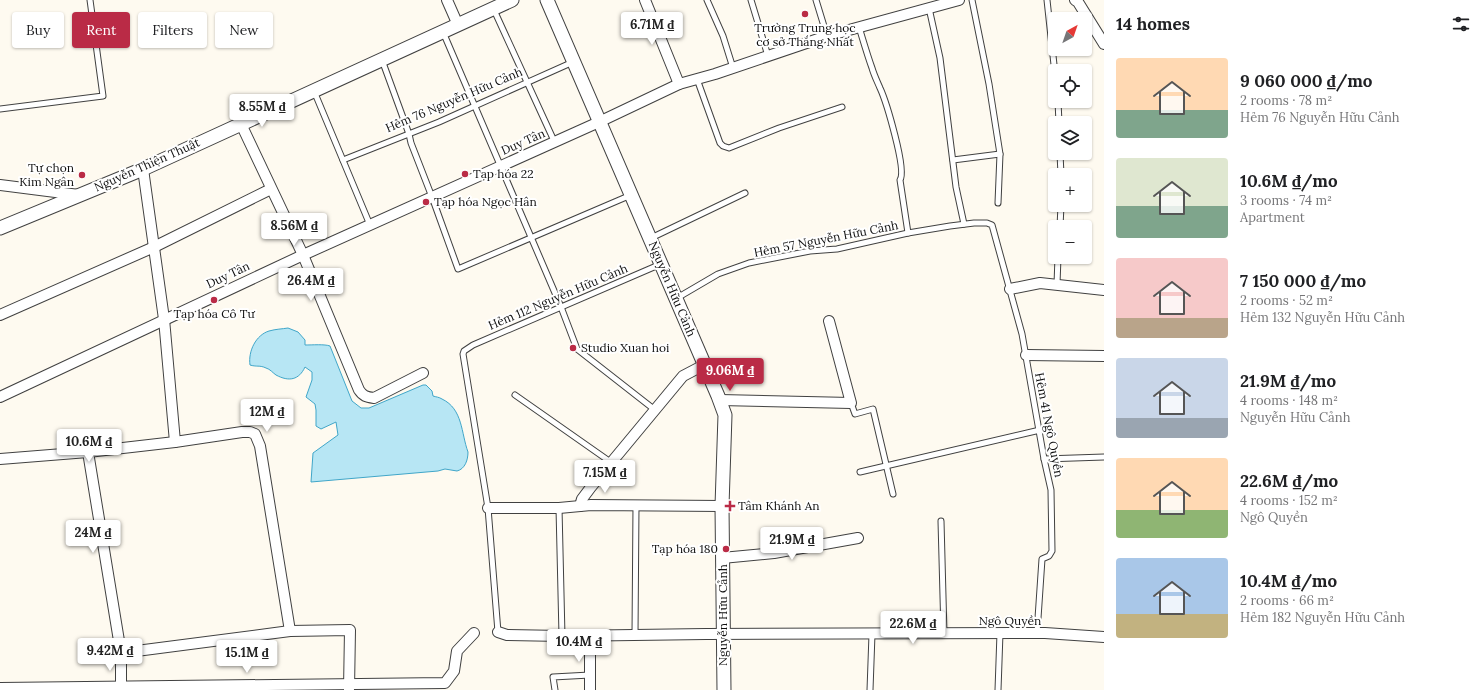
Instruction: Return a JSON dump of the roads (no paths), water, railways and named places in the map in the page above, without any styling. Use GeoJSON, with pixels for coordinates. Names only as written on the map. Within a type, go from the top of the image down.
{"type":"FeatureCollection","features":[{"type":"Feature","properties":{"kind":"street"},"geometry":{"type":"LineString","coordinates":[[447,0],[458,25]]}},
{"type":"Feature","properties":{"kind":"street","name":"Nguyễn Thiện Thuật"},"geometry":{"type":"LineString","coordinates":[[0,228],[143,169],[512,0]]}},
{"type":"Feature","properties":{"kind":"street","name":"Nguyễn Hữu Cảnh"},"geometry":{"type":"LineString","coordinates":[[547,0],[662,264],[725,415],[722,506],[724,690]]}},
{"type":"Feature","properties":{"kind":"street"},"geometry":{"type":"LineString","coordinates":[[645,0],[679,84]]}},
{"type":"Feature","properties":{"kind":"street","name":"Duy Tân"},"geometry":{"type":"LineString","coordinates":[[0,397],[164,319],[599,122],[679,84],[734,68],[858,26],[960,0]]}},
{"type":"Feature","properties":{"kind":"street"},"geometry":{"type":"LineString","coordinates":[[1075,0],[1078,2],[1104,44]]}},
{"type":"Feature","properties":{"kind":"street"},"geometry":{"type":"LineString","coordinates":[[241,124],[303,255],[363,395],[374,398],[423,373]]}},
{"type":"Feature","properties":{"kind":"street"},"geometry":{"type":"LineString","coordinates":[[143,169],[164,319],[175,442]]}},
{"type":"Feature","properties":{"kind":"street"},"geometry":{"type":"LineString","coordinates":[[0,185],[79,195]]}},
{"type":"Feature","properties":{"kind":"street"},"geometry":{"type":"LineString","coordinates":[[0,316],[154,247],[271,189]]}},
{"type":"Feature","properties":{"kind":"street"},"geometry":{"type":"LineString","coordinates":[[1010,289],[1040,283],[1104,290]]}},
{"type":"Feature","properties":{"kind":"street"},"geometry":{"type":"LineString","coordinates":[[720,400],[852,403],[829,322]]}},
{"type":"Feature","properties":{"kind":"street"},"geometry":{"type":"LineString","coordinates":[[1026,355],[1104,356]]}},
{"type":"Feature","properties":{"kind":"street"},"geometry":{"type":"LineString","coordinates":[[580,506],[582,499],[683,376],[704,365]]}},
{"type":"Feature","properties":{"kind":"street"},"geometry":{"type":"LineString","coordinates":[[0,459],[88,452],[175,442],[242,432],[250,432],[254,434],[260,446],[290,631]]}},
{"type":"Feature","properties":{"kind":"street"},"geometry":{"type":"LineString","coordinates":[[88,452],[121,653],[121,688]]}},
{"type":"Feature","properties":{"kind":"street"},"geometry":{"type":"LineString","coordinates":[[488,508],[559,508],[636,505],[722,506]]}},
{"type":"Feature","properties":{"kind":"street"},"geometry":{"type":"LineString","coordinates":[[722,558],[774,553],[858,538]]}},
{"type":"Feature","properties":{"kind":"street"},"geometry":{"type":"LineString","coordinates":[[121,653],[290,631],[350,630],[349,687]]}},
{"type":"Feature","properties":{"kind":"street","name":"Ngô Quyền"},"geometry":{"type":"LineString","coordinates":[[498,632],[507,635],[562,636],[1037,633],[1104,637]]}},
{"type":"Feature","properties":{"kind":"street"},"geometry":{"type":"LineString","coordinates":[[0,688],[349,687],[445,683],[454,671],[457,651],[474,633]]}},
{"type":"Feature","properties":{"kind":"street"},"geometry":{"type":"LineString","coordinates":[[590,635],[590,690]]}},
{"type":"Feature","properties":{"kind":"lane"},"geometry":{"type":"LineString","coordinates":[[0,109],[103,96],[90,0]]}},
{"type":"Feature","properties":{"kind":"lane"},"geometry":{"type":"LineString","coordinates":[[707,0],[723,36],[734,68]]}},
{"type":"Feature","properties":{"kind":"lane"},"geometry":{"type":"LineString","coordinates":[[751,0],[768,56]]}},
{"type":"Feature","properties":{"kind":"lane"},"geometry":{"type":"LineString","coordinates":[[816,0],[827,36]]}},
{"type":"Feature","properties":{"kind":"lane"},"geometry":{"type":"LineString","coordinates":[[972,0],[990,84],[1000,154],[998,203]]}},
{"type":"Feature","properties":{"kind":"lane"},"geometry":{"type":"LineString","coordinates":[[1047,0],[1054,64]]}},
{"type":"Feature","properties":{"kind":"lane"},"geometry":{"type":"LineString","coordinates":[[929,8],[940,58],[956,187],[964,224]]}},
{"type":"Feature","properties":{"kind":"lane"},"geometry":{"type":"LineString","coordinates":[[494,9],[555,142]]}},
{"type":"Feature","properties":{"kind":"lane"},"geometry":{"type":"LineString","coordinates":[[858,26],[871,66],[881,88],[898,146],[902,171],[900,180],[908,233]]}},
{"type":"Feature","properties":{"kind":"lane"},"geometry":{"type":"LineString","coordinates":[[443,32],[532,238],[577,349],[655,410]]}},
{"type":"Feature","properties":{"kind":"lane"},"geometry":{"type":"LineString","coordinates":[[382,60],[458,269],[631,194]]}},
{"type":"Feature","properties":{"kind":"lane","name":"Hẻm 76 Nguyễn Hữu Cảnh"},"geometry":{"type":"LineString","coordinates":[[343,160],[409,134],[574,62]]}},
{"type":"Feature","properties":{"kind":"lane"},"geometry":{"type":"LineString","coordinates":[[697,79],[718,138],[723,146],[729,148],[779,128],[842,107]]}},
{"type":"Feature","properties":{"kind":"lane"},"geometry":{"type":"LineString","coordinates":[[314,91],[370,225]]}},
{"type":"Feature","properties":{"kind":"lane"},"geometry":{"type":"LineString","coordinates":[[953,160],[1000,154]]}},
{"type":"Feature","properties":{"kind":"lane"},"geometry":{"type":"LineString","coordinates":[[650,238],[745,193]]}},
{"type":"Feature","properties":{"kind":"lane","name":"Hẻm 57 Nguyễn Hữu Cảnh"},"geometry":{"type":"LineString","coordinates":[[676,299],[718,274],[749,263],[836,249],[908,233],[974,222],[987,223]]}},
{"type":"Feature","properties":{"kind":"lane","name":"Hẻm 41 Ngô Quyền"},"geometry":{"type":"LineString","coordinates":[[987,223],[992,225],[1022,334],[1044,459],[1051,490],[1052,551],[1049,556],[1042,559],[1037,633]]}},
{"type":"Feature","properties":{"kind":"lane","name":"Hẻm 112 Nguyễn Hữu Cảnh"},"geometry":{"type":"LineString","coordinates":[[488,508],[463,354],[464,351],[473,345],[662,264]]}},
{"type":"Feature","properties":{"kind":"lane"},"geometry":{"type":"LineString","coordinates":[[1057,284],[1058,264]]}},
{"type":"Feature","properties":{"kind":"lane"},"geometry":{"type":"LineString","coordinates":[[516,394],[612,463]]}},
{"type":"Feature","properties":{"kind":"lane"},"geometry":{"type":"LineString","coordinates":[[852,403],[855,414],[873,410],[893,494]]}},
{"type":"Feature","properties":{"kind":"lane"},"geometry":{"type":"LineString","coordinates":[[860,472],[1040,430]]}},
{"type":"Feature","properties":{"kind":"lane"},"geometry":{"type":"LineString","coordinates":[[1044,459],[1104,457]]}},
{"type":"Feature","properties":{"kind":"lane"},"geometry":{"type":"LineString","coordinates":[[635,635],[636,505]]}},
{"type":"Feature","properties":{"kind":"lane"},"geometry":{"type":"LineString","coordinates":[[488,508],[498,632]]}},
{"type":"Feature","properties":{"kind":"lane"},"geometry":{"type":"LineString","coordinates":[[559,508],[562,636]]}},
{"type":"Feature","properties":{"kind":"lane"},"geometry":{"type":"LineString","coordinates":[[942,521],[944,634]]}},
{"type":"Feature","properties":{"kind":"lane"},"geometry":{"type":"LineString","coordinates":[[998,690],[1000,633]]}},
{"type":"Feature","properties":{"kind":"lane"},"geometry":{"type":"LineString","coordinates":[[870,690],[872,634]]}},
{"type":"Feature","properties":{"kind":"lane"},"geometry":{"type":"LineString","coordinates":[[555,690],[554,677],[590,675]]}},
{"type":"Feature","properties":{"kind":"water"},"geometry":{"type":"Polygon","coordinates":[[[288,328],[298,332],[305,340],[305,345],[330,346],[352,401],[361,408],[369,408],[423,385],[426,385],[432,391],[433,396],[441,398],[449,403],[458,415],[468,452],[467,461],[464,466],[457,471],[445,469],[438,471],[311,482],[313,453],[338,435],[336,422],[321,429],[316,426],[315,404],[306,397],[312,380],[312,372],[305,367],[297,377],[285,379],[264,367],[250,365],[250,354],[254,344],[260,336],[269,331],[288,328]]]}},
{"type":"Feature","properties":{"kind":"place","name":"Trường Trung học cơ sở Thắng Nhất"},"geometry":{"type":"Point","coordinates":[805,14]}},
{"type":"Feature","properties":{"kind":"place","name":"Tạp hóa 22"},"geometry":{"type":"Point","coordinates":[465,174]}},
{"type":"Feature","properties":{"kind":"place","name":"Tự chọn Kim Ngân"},"geometry":{"type":"Point","coordinates":[82,175]}},
{"type":"Feature","properties":{"kind":"place","name":"Tạp hóa Ngọc Hân"},"geometry":{"type":"Point","coordinates":[426,202]}},
{"type":"Feature","properties":{"kind":"place","name":"Tạp hóa Cô Tư"},"geometry":{"type":"Point","coordinates":[214,300]}},
{"type":"Feature","properties":{"kind":"place","name":"Studio Xuan hoi"},"geometry":{"type":"Point","coordinates":[573,348]}},
{"type":"Feature","properties":{"kind":"place","name":"Tâm Khánh An"},"geometry":{"type":"Point","coordinates":[730,506]}},
{"type":"Feature","properties":{"kind":"place","name":"Tạp hóa 180"},"geometry":{"type":"Point","coordinates":[726,549]}}]}
